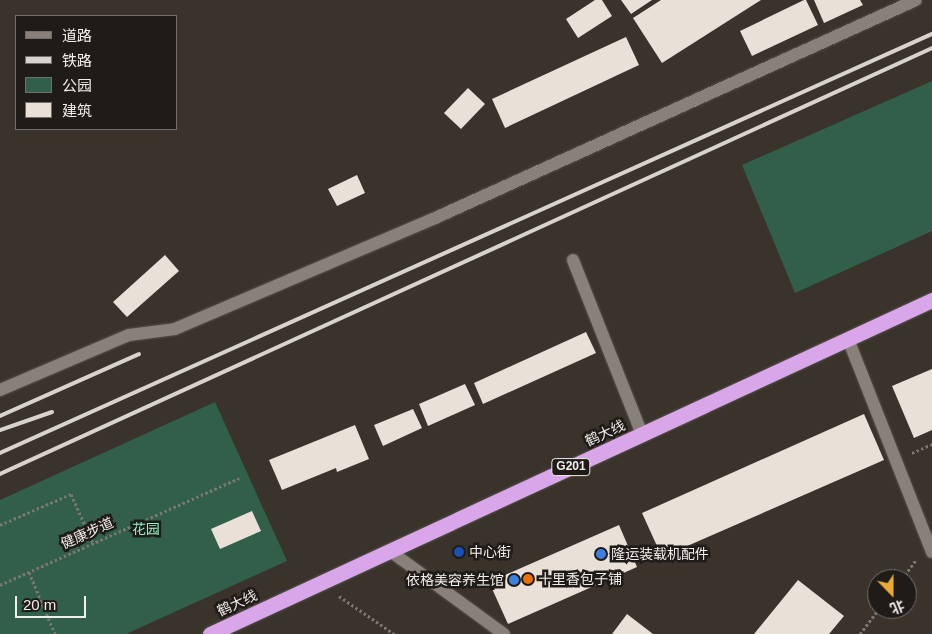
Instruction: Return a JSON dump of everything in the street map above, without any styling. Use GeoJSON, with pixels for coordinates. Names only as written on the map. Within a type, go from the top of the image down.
{"type":"FeatureCollection","features":[{"type":"Feature","properties":{"kind":"highway","name":"鹤大线"},"geometry":{"type":"LineString","coordinates":[[210,634],[932,300]]}},
{"type":"Feature","properties":{"kind":"street"},"geometry":{"type":"LineString","coordinates":[[0,390],[129,335],[175,329],[184,326],[433,219],[916,0]]}},
{"type":"Feature","properties":{"kind":"street"},"geometry":{"type":"LineString","coordinates":[[573,260],[642,434]]}},
{"type":"Feature","properties":{"kind":"street"},"geometry":{"type":"LineString","coordinates":[[848,339],[932,552]]}},
{"type":"Feature","properties":{"kind":"street"},"geometry":{"type":"LineString","coordinates":[[390,551],[504,634]]}},
{"type":"Feature","properties":{"kind":"path","name":"健康步道"},"geometry":{"type":"LineString","coordinates":[[0,585],[238,478]]}},
{"type":"Feature","properties":{"kind":"path"},"geometry":{"type":"LineString","coordinates":[[0,525],[71,494],[93,543]]}},
{"type":"Feature","properties":{"kind":"path"},"geometry":{"type":"LineString","coordinates":[[29,572],[55,634]]}},
{"type":"Feature","properties":{"kind":"path"},"geometry":{"type":"LineString","coordinates":[[320,583],[394,634]]}},
{"type":"Feature","properties":{"kind":"path"},"geometry":{"type":"LineString","coordinates":[[860,634],[871,619]]}},
{"type":"Feature","properties":{"kind":"green space"},"geometry":{"type":"Polygon","coordinates":[[[932,81],[932,231],[795,293],[742,165],[932,81]]]}},
{"type":"Feature","properties":{"kind":"green space","name":"花园"},"geometry":{"type":"Polygon","coordinates":[[[215,402],[287,561],[126,634],[0,634],[0,500],[215,402]]]}},
{"type":"Feature","properties":{"kind":"building"},"geometry":{"type":"Polygon","coordinates":[[[595,0],[602,0],[612,16],[578,38],[566,19],[595,0]]]}},
{"type":"Feature","properties":{"kind":"building"},"geometry":{"type":"Polygon","coordinates":[[[621,0],[652,0],[631,14],[621,0]]]}},
{"type":"Feature","properties":{"kind":"building"},"geometry":{"type":"Polygon","coordinates":[[[661,0],[761,0],[662,63],[633,18],[661,0]]]}},
{"type":"Feature","properties":{"kind":"building"},"geometry":{"type":"Polygon","coordinates":[[[806,0],[818,25],[752,56],[740,31],[806,0]]]}},
{"type":"Feature","properties":{"kind":"building"},"geometry":{"type":"Polygon","coordinates":[[[814,0],[860,0],[863,5],[824,23],[814,0]]]}},
{"type":"Feature","properties":{"kind":"building"},"geometry":{"type":"Polygon","coordinates":[[[626,37],[639,65],[505,128],[492,99],[626,37]]]}},
{"type":"Feature","properties":{"kind":"building"},"geometry":{"type":"Polygon","coordinates":[[[468,88],[485,104],[461,129],[444,113],[468,88]]]}},
{"type":"Feature","properties":{"kind":"building"},"geometry":{"type":"Polygon","coordinates":[[[357,175],[365,193],[337,206],[328,189],[357,175]]]}},
{"type":"Feature","properties":{"kind":"building"},"geometry":{"type":"Polygon","coordinates":[[[165,255],[179,271],[127,317],[113,302],[165,255]]]}},
{"type":"Feature","properties":{"kind":"building"},"geometry":{"type":"Polygon","coordinates":[[[586,332],[596,353],[483,404],[474,383],[586,332]]]}},
{"type":"Feature","properties":{"kind":"building"},"geometry":{"type":"Polygon","coordinates":[[[932,369],[932,430],[914,438],[892,386],[932,369]]]}},
{"type":"Feature","properties":{"kind":"building"},"geometry":{"type":"Polygon","coordinates":[[[465,384],[475,405],[428,426],[419,404],[465,384]]]}},
{"type":"Feature","properties":{"kind":"building"},"geometry":{"type":"Polygon","coordinates":[[[413,409],[422,428],[383,446],[374,425],[413,409]]]}},
{"type":"Feature","properties":{"kind":"building"},"geometry":{"type":"Polygon","coordinates":[[[864,414],[884,460],[662,557],[642,513],[864,414]]]}},
{"type":"Feature","properties":{"kind":"building"},"geometry":{"type":"Polygon","coordinates":[[[355,425],[369,459],[337,472],[336,468],[282,490],[269,460],[355,425]]]}},
{"type":"Feature","properties":{"kind":"building"},"geometry":{"type":"Polygon","coordinates":[[[252,511],[261,531],[220,549],[211,529],[252,511]]]}},
{"type":"Feature","properties":{"kind":"building"},"geometry":{"type":"Polygon","coordinates":[[[619,525],[637,567],[508,624],[489,582],[619,525]]]}},
{"type":"Feature","properties":{"kind":"building"},"geometry":{"type":"Polygon","coordinates":[[[798,580],[844,616],[829,634],[754,634],[798,580]]]}},
{"type":"Feature","properties":{"kind":"building"},"geometry":{"type":"Polygon","coordinates":[[[627,614],[653,634],[612,634],[627,614]]]}},
{"type":"Feature","properties":{"kind":"railway"},"geometry":{"type":"LineString","coordinates":[[0,453],[932,34]]}},
{"type":"Feature","properties":{"kind":"railway"},"geometry":{"type":"LineString","coordinates":[[0,474],[932,48]]}},
{"type":"Feature","properties":{"kind":"railway"},"geometry":{"type":"LineString","coordinates":[[0,416],[139,354]]}},
{"type":"Feature","properties":{"kind":"railway"},"geometry":{"type":"LineString","coordinates":[[0,430],[52,412]]}},
{"type":"Feature","properties":{"kind":"place","name":"中心街"},"geometry":{"type":"Point","coordinates":[459,552]}},
{"type":"Feature","properties":{"kind":"place","name":"隆运装载机配件"},"geometry":{"type":"Point","coordinates":[601,554]}},
{"type":"Feature","properties":{"kind":"place","name":"十里香包子铺"},"geometry":{"type":"Point","coordinates":[528,579]}},
{"type":"Feature","properties":{"kind":"place","name":"依格美容养生馆"},"geometry":{"type":"Point","coordinates":[514,580]}}]}
